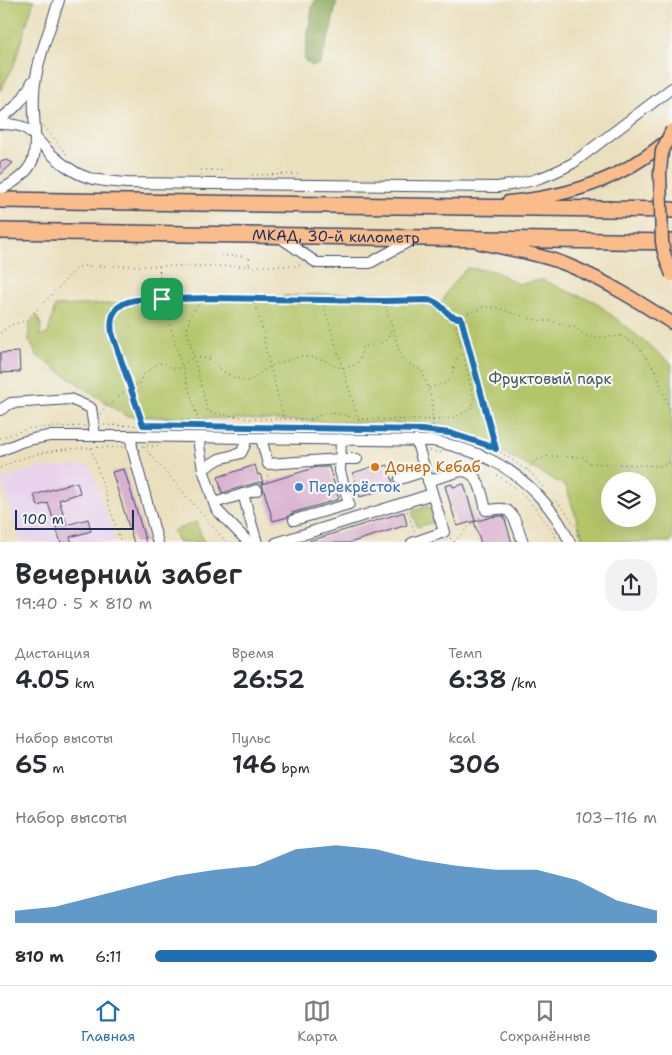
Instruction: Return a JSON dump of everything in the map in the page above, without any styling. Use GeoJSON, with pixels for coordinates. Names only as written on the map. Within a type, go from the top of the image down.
{"type":"FeatureCollection","features":[{"type":"Feature","properties":{"kind":"highway","name":"МКАД, 30-й километр"},"geometry":{"type":"LineString","coordinates":[[0,200],[672,210]]}},
{"type":"Feature","properties":{"kind":"highway","name":"МКАД, 30-й километр"},"geometry":{"type":"LineString","coordinates":[[0,231],[672,242]]}},
{"type":"Feature","properties":{"kind":"main road"},"geometry":{"type":"LineString","coordinates":[[672,130],[662,151],[660,172],[662,242],[672,275]]}},
{"type":"Feature","properties":{"kind":"main road"},"geometry":{"type":"LineString","coordinates":[[461,207],[548,196],[590,186],[632,166],[672,136]]}},
{"type":"Feature","properties":{"kind":"main road"},"geometry":{"type":"LineString","coordinates":[[460,239],[534,254],[569,266],[625,294],[672,323]]}},
{"type":"Feature","properties":{"kind":"street"},"geometry":{"type":"LineString","coordinates":[[0,120],[19,104],[26,94],[40,60],[59,0]]}},
{"type":"Feature","properties":{"kind":"street"},"geometry":{"type":"LineString","coordinates":[[0,190],[20,178],[32,162],[34,151],[34,93],[40,60]]}},
{"type":"Feature","properties":{"kind":"street"},"geometry":{"type":"LineString","coordinates":[[0,124],[17,125],[24,128],[73,171],[88,178],[104,181],[127,183],[497,187],[538,180],[573,163],[672,88]]}},
{"type":"Feature","properties":{"kind":"street"},"geometry":{"type":"LineString","coordinates":[[0,236],[58,232]]}},
{"type":"Feature","properties":{"kind":"street"},"geometry":{"type":"LineString","coordinates":[[277,235],[317,263],[370,263],[416,237]]}},
{"type":"Feature","properties":{"kind":"street"},"geometry":{"type":"LineString","coordinates":[[0,410],[11,403],[70,398],[92,408],[95,430]]}},
{"type":"Feature","properties":{"kind":"street"},"geometry":{"type":"LineString","coordinates":[[0,451],[33,439],[95,430],[131,436],[200,431],[246,438],[433,441],[491,460],[522,481],[539,496],[562,526],[568,542]]}},
{"type":"Feature","properties":{"kind":"street"},"geometry":{"type":"LineString","coordinates":[[200,431],[199,446],[202,469],[216,509],[249,542]]}},
{"type":"Feature","properties":{"kind":"street"},"geometry":{"type":"LineString","coordinates":[[131,436],[132,447],[158,542]]}},
{"type":"Feature","properties":{"kind":"street"},"geometry":{"type":"LineString","coordinates":[[202,469],[219,460],[241,453],[246,438]]}},
{"type":"Feature","properties":{"kind":"street"},"geometry":{"type":"LineString","coordinates":[[261,438],[268,464],[357,459]]}},
{"type":"Feature","properties":{"kind":"street"},"geometry":{"type":"LineString","coordinates":[[294,520],[349,504],[340,471],[341,439]]}},
{"type":"Feature","properties":{"kind":"street"},"geometry":{"type":"LineString","coordinates":[[414,542],[444,532],[416,440]]}},
{"type":"Feature","properties":{"kind":"street"},"geometry":{"type":"LineString","coordinates":[[400,479],[461,471],[472,473],[477,479],[486,510],[508,510],[513,516],[523,542]]}},
{"type":"Feature","properties":{"kind":"street"},"geometry":{"type":"LineString","coordinates":[[214,503],[257,490]]}},
{"type":"Feature","properties":{"kind":"street"},"geometry":{"type":"LineString","coordinates":[[243,494],[257,542]]}},
{"type":"Feature","properties":{"kind":"street"},"geometry":{"type":"LineString","coordinates":[[276,542],[432,494]]}},
{"type":"Feature","properties":{"kind":"path"},"geometry":{"type":"LineString","coordinates":[[43,125],[70,158]]}},
{"type":"Feature","properties":{"kind":"path"},"geometry":{"type":"LineString","coordinates":[[201,176],[201,170],[221,170],[221,172]]}},
{"type":"Feature","properties":{"kind":"path"},"geometry":{"type":"LineString","coordinates":[[250,175],[299,174]]}},
{"type":"Feature","properties":{"kind":"path"},"geometry":{"type":"LineString","coordinates":[[221,256],[249,256],[248,266]]}},
{"type":"Feature","properties":{"kind":"path"},"geometry":{"type":"LineString","coordinates":[[0,333],[10,326],[25,321],[77,268],[87,265],[294,266],[317,263]]}},
{"type":"Feature","properties":{"kind":"path"},"geometry":{"type":"LineString","coordinates":[[159,265],[162,299],[200,431]]}},
{"type":"Feature","properties":{"kind":"path"},"geometry":{"type":"LineString","coordinates":[[212,298],[198,305],[190,315],[187,331],[208,412],[252,420],[311,419],[322,414],[332,413],[358,419],[433,420],[452,418],[469,410],[473,405],[474,399],[454,318]]}},
{"type":"Feature","properties":{"kind":"path"},"geometry":{"type":"LineString","coordinates":[[143,425],[112,333],[111,317],[127,301],[212,298],[430,300],[437,302],[454,318],[461,318],[484,307],[495,307],[525,317],[577,328],[584,335],[594,338],[622,336],[637,344],[655,370],[672,415]]}},
{"type":"Feature","properties":{"kind":"path"},"geometry":{"type":"LineString","coordinates":[[253,299],[263,331],[270,367],[284,419]]}},
{"type":"Feature","properties":{"kind":"path"},"geometry":{"type":"LineString","coordinates":[[322,300],[361,429]]}},
{"type":"Feature","properties":{"kind":"path"},"geometry":{"type":"LineString","coordinates":[[384,301],[402,359],[422,370],[432,400],[433,431]]}},
{"type":"Feature","properties":{"kind":"path"},"geometry":{"type":"LineString","coordinates":[[461,318],[496,449]]}},
{"type":"Feature","properties":{"kind":"path"},"geometry":{"type":"LineString","coordinates":[[95,430],[104,409],[130,387],[139,384],[143,374],[157,364],[164,363],[171,368],[177,369],[193,357],[210,360],[224,372],[246,381],[270,367],[302,356],[316,358],[343,368],[355,365],[360,359],[362,348],[380,344],[389,337],[392,328]]}},
{"type":"Feature","properties":{"kind":"path"},"geometry":{"type":"LineString","coordinates":[[428,388],[446,383],[452,376],[455,361],[468,346]]}},
{"type":"Feature","properties":{"kind":"path"},"geometry":{"type":"LineString","coordinates":[[0,438],[30,428],[95,430],[143,425],[200,431],[361,429],[433,431],[450,433],[493,447],[531,473],[542,486]]}},
{"type":"Feature","properties":{"kind":"path"},"geometry":{"type":"LineString","coordinates":[[143,446],[227,542]]}},
{"type":"Feature","properties":{"kind":"path"},"geometry":{"type":"LineString","coordinates":[[91,447],[120,542]]}},
{"type":"Feature","properties":{"kind":"path"},"geometry":{"type":"LineString","coordinates":[[527,470],[536,460],[549,456],[582,457],[589,463],[653,466],[662,466],[672,461]]}},
{"type":"Feature","properties":{"kind":"path"},"geometry":{"type":"LineString","coordinates":[[257,490],[261,483],[267,481],[268,464]]}},
{"type":"Feature","properties":{"kind":"path"},"geometry":{"type":"LineString","coordinates":[[554,499],[576,527],[581,542]]}},
{"type":"Feature","properties":{"kind":"path"},"geometry":{"type":"LineString","coordinates":[[405,503],[414,542]]}},
{"type":"Feature","properties":{"kind":"path"},"geometry":{"type":"LineString","coordinates":[[454,542],[486,510]]}},
{"type":"Feature","properties":{"kind":"shaded area"},"geometry":{"type":"Polygon","coordinates":[[[90,465],[116,542],[21,542],[1,480],[34,469],[90,465]]]}},
{"type":"Feature","properties":{"kind":"green space"},"geometry":{"type":"Polygon","coordinates":[[[0,0],[34,0],[14,65],[0,91],[0,0]]]}},
{"type":"Feature","properties":{"kind":"green space"},"geometry":{"type":"Polygon","coordinates":[[[315,0],[337,0],[331,29],[320,64],[312,66],[304,60],[312,8],[315,0]]]}},
{"type":"Feature","properties":{"kind":"green space","name":"Фруктовый парк"},"geometry":{"type":"Polygon","coordinates":[[[467,268],[494,271],[518,284],[542,280],[594,301],[672,364],[672,542],[584,542],[566,486],[451,425],[126,416],[37,356],[29,340],[29,324],[37,315],[41,324],[40,336],[48,334],[55,306],[374,292],[399,295],[419,302],[441,304],[450,287],[467,268]]]}},
{"type":"Feature","properties":{"kind":"green space"},"geometry":{"type":"Polygon","coordinates":[[[429,506],[434,522],[417,527],[412,511],[429,506]]]}},
{"type":"Feature","properties":{"kind":"green space"},"geometry":{"type":"Polygon","coordinates":[[[196,522],[204,542],[178,542],[173,531],[196,522]]]}},
{"type":"Feature","properties":{"kind":"building"},"geometry":{"type":"Polygon","coordinates":[[[7,160],[13,163],[0,175],[0,162],[7,160]]]}},
{"type":"Feature","properties":{"kind":"building"},"geometry":{"type":"Polygon","coordinates":[[[19,352],[20,372],[0,373],[0,353],[19,352]]]}},
{"type":"Feature","properties":{"kind":"building"},"geometry":{"type":"Polygon","coordinates":[[[255,465],[258,475],[260,474],[263,482],[222,493],[218,477],[255,465]]]}},
{"type":"Feature","properties":{"kind":"building"},"geometry":{"type":"Polygon","coordinates":[[[377,465],[378,468],[388,465],[393,482],[384,486],[385,489],[360,497],[353,473],[377,465]]]}},
{"type":"Feature","properties":{"kind":"building"},"geometry":{"type":"Polygon","coordinates":[[[317,467],[329,467],[339,499],[292,513],[288,517],[273,521],[262,484],[317,467]]]}},
{"type":"Feature","properties":{"kind":"building"},"geometry":{"type":"Polygon","coordinates":[[[124,469],[146,542],[134,542],[112,472],[124,469]]]}},
{"type":"Feature","properties":{"kind":"building"},"geometry":{"type":"Polygon","coordinates":[[[77,482],[80,493],[59,500],[67,525],[88,519],[91,531],[70,537],[72,542],[61,542],[48,503],[38,506],[34,495],[77,482]]]}},
{"type":"Feature","properties":{"kind":"building"},"geometry":{"type":"Polygon","coordinates":[[[452,484],[453,487],[464,484],[475,521],[457,526],[445,486],[452,484]]]}},
{"type":"Feature","properties":{"kind":"building"},"geometry":{"type":"Polygon","coordinates":[[[404,512],[407,525],[352,542],[309,541],[404,512]]]}},
{"type":"Feature","properties":{"kind":"building"},"geometry":{"type":"Polygon","coordinates":[[[504,516],[512,542],[481,542],[474,522],[491,517],[504,516]]]}},
{"type":"Feature","properties":{"kind":"place","name":"Донер Кебаб"},"geometry":{"type":"Point","coordinates":[375,467]}},
{"type":"Feature","properties":{"kind":"place","name":"Перекрёсток"},"geometry":{"type":"Point","coordinates":[299,487]}},
{"type":"Feature","properties":{"kind":"route"},"geometry":{"type":"LineString","coordinates":[[162,299],[430,300],[437,302],[450,316],[461,318],[496,449],[450,433],[421,430],[143,425],[112,333],[111,317],[114,311],[127,301],[162,299]]}}]}
